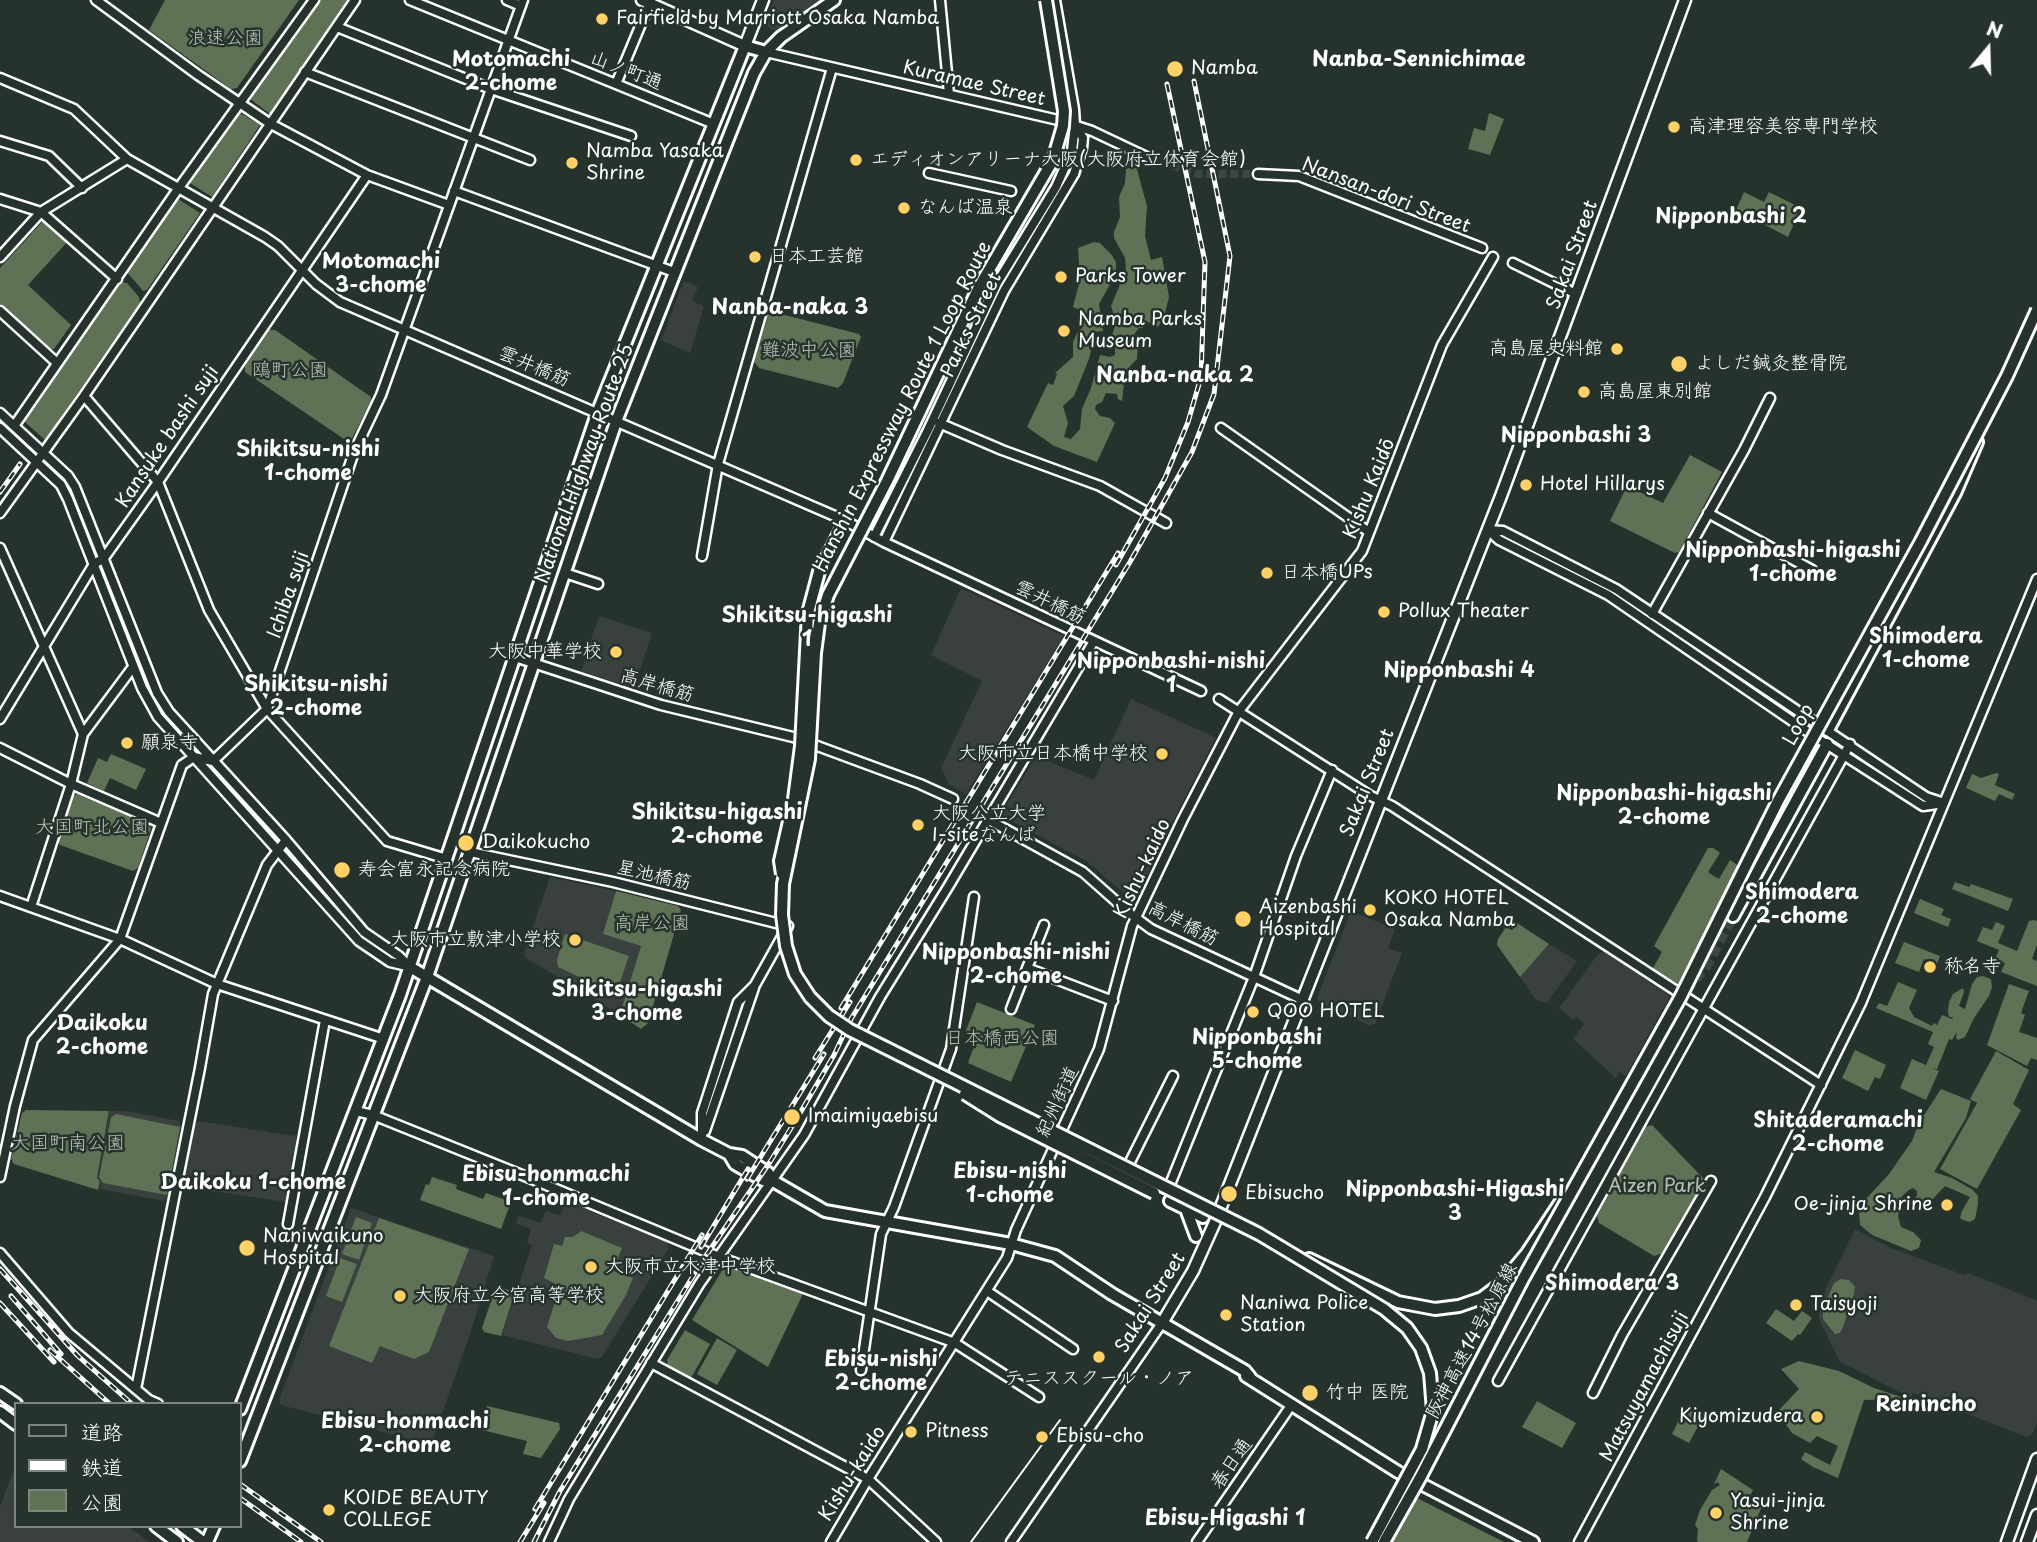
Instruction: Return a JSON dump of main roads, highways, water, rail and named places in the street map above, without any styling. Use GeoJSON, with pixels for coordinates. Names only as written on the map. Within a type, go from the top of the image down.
{"type":"FeatureCollection","features":[{"type":"Feature","properties":{"kind":"highway","name":"National Highway Route 25"},"geometry":{"type":"LineString","coordinates":[[242,1456],[428,977],[617,419],[754,73],[766,52],[796,26],[834,0]]}},
{"type":"Feature","properties":{"kind":"highway","name":"Hanshin Expressway Route 1 Loop Route"},"geometry":{"type":"LineString","coordinates":[[1046,0],[1064,111],[1059,144],[1035,194],[988,269],[887,481],[828,596],[819,623],[814,653],[809,759],[783,884],[782,915],[786,946],[795,974],[810,997],[829,1016],[850,1030],[1259,1234]]}},
{"type":"Feature","properties":{"kind":"highway"},"geometry":{"type":"LineString","coordinates":[[745,46],[766,52]]}},
{"type":"Feature","properties":{"kind":"highway","name":"National Highway Route 25"},"geometry":{"type":"LineString","coordinates":[[242,1404],[410,967],[598,411],[745,46]]}},
{"type":"Feature","properties":{"kind":"highway","name":"Loop"},"geometry":{"type":"LineString","coordinates":[[1591,1157],[1680,998],[1778,801],[1921,541],[2007,376],[2037,310]]}},
{"type":"Feature","properties":{"kind":"highway"},"geometry":{"type":"LineString","coordinates":[[1828,730],[1955,493],[2007,376]]}},
{"type":"Feature","properties":{"kind":"highway"},"geometry":{"type":"LineString","coordinates":[[783,884],[780,861],[801,746],[807,613],[820,568]]}},
{"type":"Feature","properties":{"kind":"highway"},"geometry":{"type":"LineString","coordinates":[[1733,916],[1827,744]]}},
{"type":"Feature","properties":{"kind":"highway"},"geometry":{"type":"LineString","coordinates":[[410,967],[729,1154],[735,1164],[762,1180],[773,1181],[825,1210],[1011,1244],[1055,1256],[1221,1358],[1409,1479],[1533,1542]]}},
{"type":"Feature","properties":{"kind":"highway"},"geometry":{"type":"LineString","coordinates":[[950,1080],[970,1098],[1000,1116],[1155,1194]]}},
{"type":"Feature","properties":{"kind":"highway"},"geometry":{"type":"LineString","coordinates":[[1259,1234],[1398,1302],[1435,1309],[1459,1306],[1492,1292],[1510,1275],[1591,1157]]}},
{"type":"Feature","properties":{"kind":"highway","name":"阪神高速14号松原線"},"geometry":{"type":"LineString","coordinates":[[1384,1542],[1523,1279],[1591,1157]]}},
{"type":"Feature","properties":{"kind":"highway"},"geometry":{"type":"LineString","coordinates":[[1170,1201],[1203,1217]]}},
{"type":"Feature","properties":{"kind":"highway"},"geometry":{"type":"LineString","coordinates":[[1186,1209],[1196,1236]]}},
{"type":"Feature","properties":{"kind":"highway","name":"阪神高速14号松原線"},"geometry":{"type":"LineString","coordinates":[[1259,1234],[1396,1318],[1415,1338],[1426,1361],[1433,1399],[1427,1437],[1372,1542]]}},
{"type":"Feature","properties":{"kind":"highway"},"geometry":{"type":"LineString","coordinates":[[159,1528],[177,1542]]}},
{"type":"Feature","properties":{"kind":"highway"},"geometry":{"type":"LineString","coordinates":[[191,1534],[205,1542]]}},
{"type":"Feature","properties":{"kind":"main road"},"geometry":{"type":"LineString","coordinates":[[648,1],[745,46],[763,0]]}},
{"type":"Feature","properties":{"kind":"main road","name":"Sakai Street"},"geometry":{"type":"LineString","coordinates":[[1162,1323],[1193,1272],[1207,1242],[1303,1000],[1488,530],[1685,0]]}},
{"type":"Feature","properties":{"kind":"main road"},"geometry":{"type":"LineString","coordinates":[[2007,1542],[2037,1459]]}},
{"type":"Feature","properties":{"kind":"main road"},"geometry":{"type":"LineString","coordinates":[[2028,1542],[2037,1515]]}},
{"type":"Feature","properties":{"kind":"tunnel"},"geometry":{"type":"LineString","coordinates":[[1149,158],[1198,174],[1258,174]]}},
{"type":"Feature","properties":{"kind":"tunnel"},"geometry":{"type":"LineString","coordinates":[[1686,991],[1708,964],[1733,916]]}},
{"type":"Feature","properties":{"kind":"tram line"},"geometry":{"type":"LineString","coordinates":[[971,1542],[1060,1420]]}},
{"type":"Feature","properties":{"kind":"railway"},"geometry":{"type":"LineString","coordinates":[[534,1542],[560,1491],[703,1260],[796,1120],[834,1055],[851,1019],[1130,562],[1192,452],[1214,394],[1230,256],[1194,81]]}},
{"type":"Feature","properties":{"kind":"railway"},"geometry":{"type":"LineString","coordinates":[[1116,565],[1165,478],[1188,422],[1201,377],[1205,262],[1167,84]]}},
{"type":"Feature","properties":{"kind":"railway"},"geometry":{"type":"LineString","coordinates":[[0,492],[20,464]]}},
{"type":"Feature","properties":{"kind":"railway"},"geometry":{"type":"LineString","coordinates":[[841,1008],[1118,553]]}},
{"type":"Feature","properties":{"kind":"railway"},"geometry":{"type":"LineString","coordinates":[[815,1058],[850,1002]]}},
{"type":"Feature","properties":{"kind":"railway"},"geometry":{"type":"LineString","coordinates":[[747,1179],[824,1054]]}},
{"type":"Feature","properties":{"kind":"railway"},"geometry":{"type":"LineString","coordinates":[[701,1247],[748,1169]]}},
{"type":"Feature","properties":{"kind":"railway"},"geometry":{"type":"LineString","coordinates":[[535,1509],[702,1235]]}},
{"type":"Feature","properties":{"kind":"railway"},"geometry":{"type":"LineString","coordinates":[[0,1269],[78,1356],[130,1402]]}},
{"type":"Feature","properties":{"kind":"railway"},"geometry":{"type":"LineString","coordinates":[[11,1296],[61,1354]]}},
{"type":"Feature","properties":{"kind":"railway"},"geometry":{"type":"LineString","coordinates":[[0,1303],[54,1362]]}},
{"type":"Feature","properties":{"kind":"railway"},"geometry":{"type":"LineString","coordinates":[[50,1350],[108,1402]]}},
{"type":"Feature","properties":{"kind":"railway"},"geometry":{"type":"LineString","coordinates":[[242,1485],[321,1542]]}},
{"type":"Feature","properties":{"kind":"railway"},"geometry":{"type":"LineString","coordinates":[[242,1499],[301,1542]]}},
{"type":"Feature","properties":{"kind":"railway"},"geometry":{"type":"LineString","coordinates":[[520,1542],[544,1503]]}},
{"type":"Feature","properties":{"kind":"place","name":"Fairfield by Marriott Osaka Namba"},"geometry":{"type":"Point","coordinates":[602,19]}},
{"type":"Feature","properties":{"kind":"place","name":"Namba"},"geometry":{"type":"Point","coordinates":[1175,69]}},
{"type":"Feature","properties":{"kind":"place","name":"高津理容美容専門学校"},"geometry":{"type":"Point","coordinates":[1674,127]}},
{"type":"Feature","properties":{"kind":"place","name":"エディオンアリーナ大阪(大阪府立体育会館)"},"geometry":{"type":"Point","coordinates":[856,160]}},
{"type":"Feature","properties":{"kind":"place","name":"Namba Yasaka Shrine"},"geometry":{"type":"Point","coordinates":[572,163]}},
{"type":"Feature","properties":{"kind":"place","name":"なんば温泉"},"geometry":{"type":"Point","coordinates":[904,208]}},
{"type":"Feature","properties":{"kind":"place","name":"日本工芸館"},"geometry":{"type":"Point","coordinates":[755,257]}},
{"type":"Feature","properties":{"kind":"place","name":"Parks Tower"},"geometry":{"type":"Point","coordinates":[1061,277]}},
{"type":"Feature","properties":{"kind":"place","name":"Namba Parks Museum"},"geometry":{"type":"Point","coordinates":[1064,331]}},
{"type":"Feature","properties":{"kind":"place","name":"高島屋史料館"},"geometry":{"type":"Point","coordinates":[1617,349]}},
{"type":"Feature","properties":{"kind":"place","name":"よしだ鍼灸整骨院"},"geometry":{"type":"Point","coordinates":[1679,364]}},
{"type":"Feature","properties":{"kind":"place","name":"高島屋東別館"},"geometry":{"type":"Point","coordinates":[1584,392]}},
{"type":"Feature","properties":{"kind":"place","name":"Hotel Hillarys"},"geometry":{"type":"Point","coordinates":[1526,485]}},
{"type":"Feature","properties":{"kind":"place","name":"日本橋UPs"},"geometry":{"type":"Point","coordinates":[1267,573]}},
{"type":"Feature","properties":{"kind":"place","name":"Pollux Theater"},"geometry":{"type":"Point","coordinates":[1384,612]}},
{"type":"Feature","properties":{"kind":"place","name":"大阪中華学校"},"geometry":{"type":"Point","coordinates":[616,652]}},
{"type":"Feature","properties":{"kind":"place","name":"願泉寺"},"geometry":{"type":"Point","coordinates":[127,743]}},
{"type":"Feature","properties":{"kind":"place","name":"大阪市立日本橋中学校"},"geometry":{"type":"Point","coordinates":[1162,754]}},
{"type":"Feature","properties":{"kind":"place","name":"大阪公立大学 I-siteなんば"},"geometry":{"type":"Point","coordinates":[918,825]}},
{"type":"Feature","properties":{"kind":"place","name":"Daikokucho"},"geometry":{"type":"Point","coordinates":[466,843]}},
{"type":"Feature","properties":{"kind":"place","name":"寿会富永記念病院"},"geometry":{"type":"Point","coordinates":[342,870]}},
{"type":"Feature","properties":{"kind":"place","name":"KOKO HOTEL Osaka Namba"},"geometry":{"type":"Point","coordinates":[1370,910]}},
{"type":"Feature","properties":{"kind":"place","name":"Aizenbashi Hospital"},"geometry":{"type":"Point","coordinates":[1243,919]}},
{"type":"Feature","properties":{"kind":"place","name":"大阪市立敷津小学校"},"geometry":{"type":"Point","coordinates":[575,940]}},
{"type":"Feature","properties":{"kind":"place","name":"称名寺"},"geometry":{"type":"Point","coordinates":[1930,967]}},
{"type":"Feature","properties":{"kind":"place","name":"QOO HOTEL"},"geometry":{"type":"Point","coordinates":[1253,1012]}},
{"type":"Feature","properties":{"kind":"place","name":"Imaimiyaebisu"},"geometry":{"type":"Point","coordinates":[792,1117]}},
{"type":"Feature","properties":{"kind":"place","name":"Ebisucho"},"geometry":{"type":"Point","coordinates":[1229,1194]}},
{"type":"Feature","properties":{"kind":"place","name":"Oe-jinja Shrine"},"geometry":{"type":"Point","coordinates":[1947,1205]}},
{"type":"Feature","properties":{"kind":"place","name":"Naniwaikuno Hospital"},"geometry":{"type":"Point","coordinates":[247,1248]}},
{"type":"Feature","properties":{"kind":"place","name":"大阪市立木津中学校"},"geometry":{"type":"Point","coordinates":[591,1267]}},
{"type":"Feature","properties":{"kind":"place","name":"大阪府立今宮高等学校"},"geometry":{"type":"Point","coordinates":[400,1296]}},
{"type":"Feature","properties":{"kind":"place","name":"Taisyoji"},"geometry":{"type":"Point","coordinates":[1796,1305]}},
{"type":"Feature","properties":{"kind":"place","name":"Naniwa Police Station"},"geometry":{"type":"Point","coordinates":[1226,1315]}},
{"type":"Feature","properties":{"kind":"place","name":"テニススクール・ノア"},"geometry":{"type":"Point","coordinates":[1099,1357]}},
{"type":"Feature","properties":{"kind":"place","name":"竹中 医院"},"geometry":{"type":"Point","coordinates":[1310,1393]}},
{"type":"Feature","properties":{"kind":"place","name":"Kiyomizudera"},"geometry":{"type":"Point","coordinates":[1817,1417]}},
{"type":"Feature","properties":{"kind":"place","name":"Pitness"},"geometry":{"type":"Point","coordinates":[911,1432]}},
{"type":"Feature","properties":{"kind":"place","name":"Ebisu-cho"},"geometry":{"type":"Point","coordinates":[1042,1437]}},
{"type":"Feature","properties":{"kind":"place","name":"KOIDE BEAUTY COLLEGE"},"geometry":{"type":"Point","coordinates":[329,1510]}},
{"type":"Feature","properties":{"kind":"place","name":"Yasui-jinja Shrine"},"geometry":{"type":"Point","coordinates":[1716,1513]}},
{"type":"Feature","properties":{"kind":"district","name":"Nanba-Sennichimae"},"geometry":{"type":"Point","coordinates":[1419,60]}},
{"type":"Feature","properties":{"kind":"district","name":"Motomachi 2-chome"},"geometry":{"type":"Point","coordinates":[511,72]}},
{"type":"Feature","properties":{"kind":"district","name":"Nipponbashi 2"},"geometry":{"type":"Point","coordinates":[1731,217]}},
{"type":"Feature","properties":{"kind":"district","name":"Motomachi 3-chome"},"geometry":{"type":"Point","coordinates":[381,274]}},
{"type":"Feature","properties":{"kind":"district","name":"Nanba-naka 3"},"geometry":{"type":"Point","coordinates":[790,308]}},
{"type":"Feature","properties":{"kind":"district","name":"Nanba-naka 2"},"geometry":{"type":"Point","coordinates":[1175,376]}},
{"type":"Feature","properties":{"kind":"district","name":"Nipponbashi 3"},"geometry":{"type":"Point","coordinates":[1576,436]}},
{"type":"Feature","properties":{"kind":"district","name":"Shikitsu-nishi 1-chome"},"geometry":{"type":"Point","coordinates":[308,462]}},
{"type":"Feature","properties":{"kind":"district","name":"Nipponbashi-higashi 1-chome"},"geometry":{"type":"Point","coordinates":[1793,563]}},
{"type":"Feature","properties":{"kind":"district","name":"Shikitsu-higashi 1"},"geometry":{"type":"Point","coordinates":[807,628]}},
{"type":"Feature","properties":{"kind":"district","name":"Shimodera 1-chome"},"geometry":{"type":"Point","coordinates":[1926,649]}},
{"type":"Feature","properties":{"kind":"district","name":"Nipponbashi 4"},"geometry":{"type":"Point","coordinates":[1459,671]}},
{"type":"Feature","properties":{"kind":"district","name":"Nipponbashi-nishi 1"},"geometry":{"type":"Point","coordinates":[1171,674]}},
{"type":"Feature","properties":{"kind":"district","name":"Shikitsu-nishi 2-chome"},"geometry":{"type":"Point","coordinates":[316,697]}},
{"type":"Feature","properties":{"kind":"district","name":"Nipponbashi-higashi 2-chome"},"geometry":{"type":"Point","coordinates":[1664,806]}},
{"type":"Feature","properties":{"kind":"district","name":"Shikitsu-higashi 2-chome"},"geometry":{"type":"Point","coordinates":[717,825]}},
{"type":"Feature","properties":{"kind":"district","name":"Shimodera 2-chome"},"geometry":{"type":"Point","coordinates":[1802,905]}},
{"type":"Feature","properties":{"kind":"district","name":"Nipponbashi-nishi 2-chome"},"geometry":{"type":"Point","coordinates":[1016,965]}},
{"type":"Feature","properties":{"kind":"district","name":"Shikitsu-higashi 3-chome"},"geometry":{"type":"Point","coordinates":[637,1002]}},
{"type":"Feature","properties":{"kind":"district","name":"Daikoku 2-chome"},"geometry":{"type":"Point","coordinates":[102,1036]}},
{"type":"Feature","properties":{"kind":"district","name":"Nipponbashi 5-chome"},"geometry":{"type":"Point","coordinates":[1257,1050]}},
{"type":"Feature","properties":{"kind":"district","name":"Shitaderamachi 2-chome"},"geometry":{"type":"Point","coordinates":[1838,1133]}},
{"type":"Feature","properties":{"kind":"district","name":"Daikoku 1-chome"},"geometry":{"type":"Point","coordinates":[253,1183]}},
{"type":"Feature","properties":{"kind":"district","name":"Ebisu-nishi 1-chome"},"geometry":{"type":"Point","coordinates":[1010,1184]}},
{"type":"Feature","properties":{"kind":"district","name":"Ebisu-honmachi 1-chome"},"geometry":{"type":"Point","coordinates":[546,1187]}},
{"type":"Feature","properties":{"kind":"district","name":"Nipponbashi-Higashi 3"},"geometry":{"type":"Point","coordinates":[1455,1202]}},
{"type":"Feature","properties":{"kind":"district","name":"Shimodera 3"},"geometry":{"type":"Point","coordinates":[1612,1284]}},
{"type":"Feature","properties":{"kind":"district","name":"Ebisu-nishi 2-chome"},"geometry":{"type":"Point","coordinates":[881,1372]}},
{"type":"Feature","properties":{"kind":"district","name":"Reinincho"},"geometry":{"type":"Point","coordinates":[1926,1405]}},
{"type":"Feature","properties":{"kind":"district","name":"Ebisu-honmachi 2-chome"},"geometry":{"type":"Point","coordinates":[405,1434]}},
{"type":"Feature","properties":{"kind":"district","name":"Ebisu-Higashi 1"},"geometry":{"type":"Point","coordinates":[1225,1519]}},
{"type":"Feature","properties":{"kind":"park label","name":"浪速公園"},"geometry":{"type":"Point","coordinates":[225,39]}},
{"type":"Feature","properties":{"kind":"park label","name":"難波中公園"},"geometry":{"type":"Point","coordinates":[809,351]}},
{"type":"Feature","properties":{"kind":"park label","name":"鴎町公園"},"geometry":{"type":"Point","coordinates":[290,371]}},
{"type":"Feature","properties":{"kind":"park label","name":"大国町北公園"},"geometry":{"type":"Point","coordinates":[92,828]}},
{"type":"Feature","properties":{"kind":"park label","name":"高岸公園"},"geometry":{"type":"Point","coordinates":[652,924]}},
{"type":"Feature","properties":{"kind":"park label","name":"日本橋西公園"},"geometry":{"type":"Point","coordinates":[1002,1039]}},
{"type":"Feature","properties":{"kind":"park label","name":"大国町南公園"},"geometry":{"type":"Point","coordinates":[68,1144]}},
{"type":"Feature","properties":{"kind":"park label","name":"Aizen Park"},"geometry":{"type":"Point","coordinates":[1657,1187]}}]}
